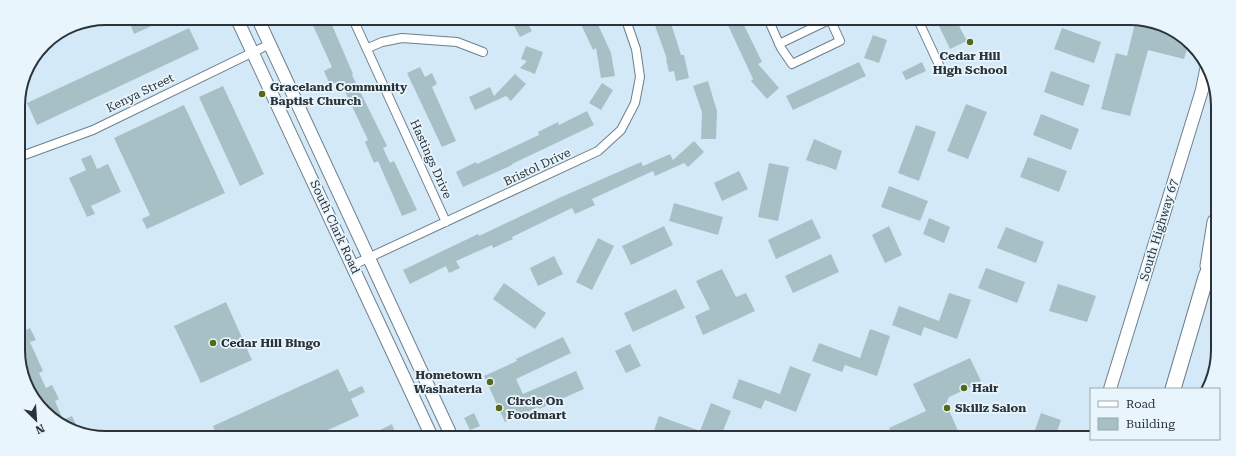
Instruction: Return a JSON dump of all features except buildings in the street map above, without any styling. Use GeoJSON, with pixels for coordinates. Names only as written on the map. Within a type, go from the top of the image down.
{"type":"FeatureCollection","features":[{"type":"Feature","properties":{"kind":"highway"},"geometry":{"type":"LineString","coordinates":[[1173,388],[1206,277],[1211,250]]}},
{"type":"Feature","properties":{"kind":"highway"},"geometry":{"type":"LineString","coordinates":[[1206,277],[1211,265]]}},
{"type":"Feature","properties":{"kind":"main road","name":"South Clark Road"},"geometry":{"type":"LineString","coordinates":[[240,25],[429,431]]}},
{"type":"Feature","properties":{"kind":"main road","name":"South Clark Road"},"geometry":{"type":"LineString","coordinates":[[261,25],[449,431]]}},
{"type":"Feature","properties":{"kind":"main road","name":"South Highway 67"},"geometry":{"type":"LineString","coordinates":[[1110,388],[1202,90],[1205,75]]}},
{"type":"Feature","properties":{"kind":"street","name":"Hastings Drive"},"geometry":{"type":"LineString","coordinates":[[356,25],[368,48],[446,222]]}},
{"type":"Feature","properties":{"kind":"street","name":"Bristol Drive"},"geometry":{"type":"LineString","coordinates":[[353,265],[598,152],[621,130],[635,103],[640,77],[636,49],[628,25]]}},
{"type":"Feature","properties":{"kind":"street"},"geometry":{"type":"LineString","coordinates":[[771,25],[779,44],[792,64],[840,41],[833,25]]}},
{"type":"Feature","properties":{"kind":"street"},"geometry":{"type":"LineString","coordinates":[[779,44],[819,25]]}},
{"type":"Feature","properties":{"kind":"street"},"geometry":{"type":"LineString","coordinates":[[920,25],[940,67]]}},
{"type":"Feature","properties":{"kind":"street"},"geometry":{"type":"LineString","coordinates":[[368,48],[382,42],[402,38],[458,42],[483,52]]}},
{"type":"Feature","properties":{"kind":"street","name":"Kenya Street"},"geometry":{"type":"LineString","coordinates":[[25,155],[94,130],[270,44]]}},
{"type":"Feature","properties":{"kind":"place","name":"Cedar Hill High School"},"geometry":{"type":"Point","coordinates":[970,42]}},
{"type":"Feature","properties":{"kind":"place","name":"Graceland Community Baptist Church"},"geometry":{"type":"Point","coordinates":[262,94]}},
{"type":"Feature","properties":{"kind":"place","name":"Cedar Hill Bingo"},"geometry":{"type":"Point","coordinates":[213,343]}},
{"type":"Feature","properties":{"kind":"place","name":"Hometown Washateria"},"geometry":{"type":"Point","coordinates":[490,382]}},
{"type":"Feature","properties":{"kind":"place","name":"Hair"},"geometry":{"type":"Point","coordinates":[964,388]}},
{"type":"Feature","properties":{"kind":"place","name":"Circle On Foodmart"},"geometry":{"type":"Point","coordinates":[499,408]}},
{"type":"Feature","properties":{"kind":"place","name":"Skillz Salon"},"geometry":{"type":"Point","coordinates":[947,408]}}]}
